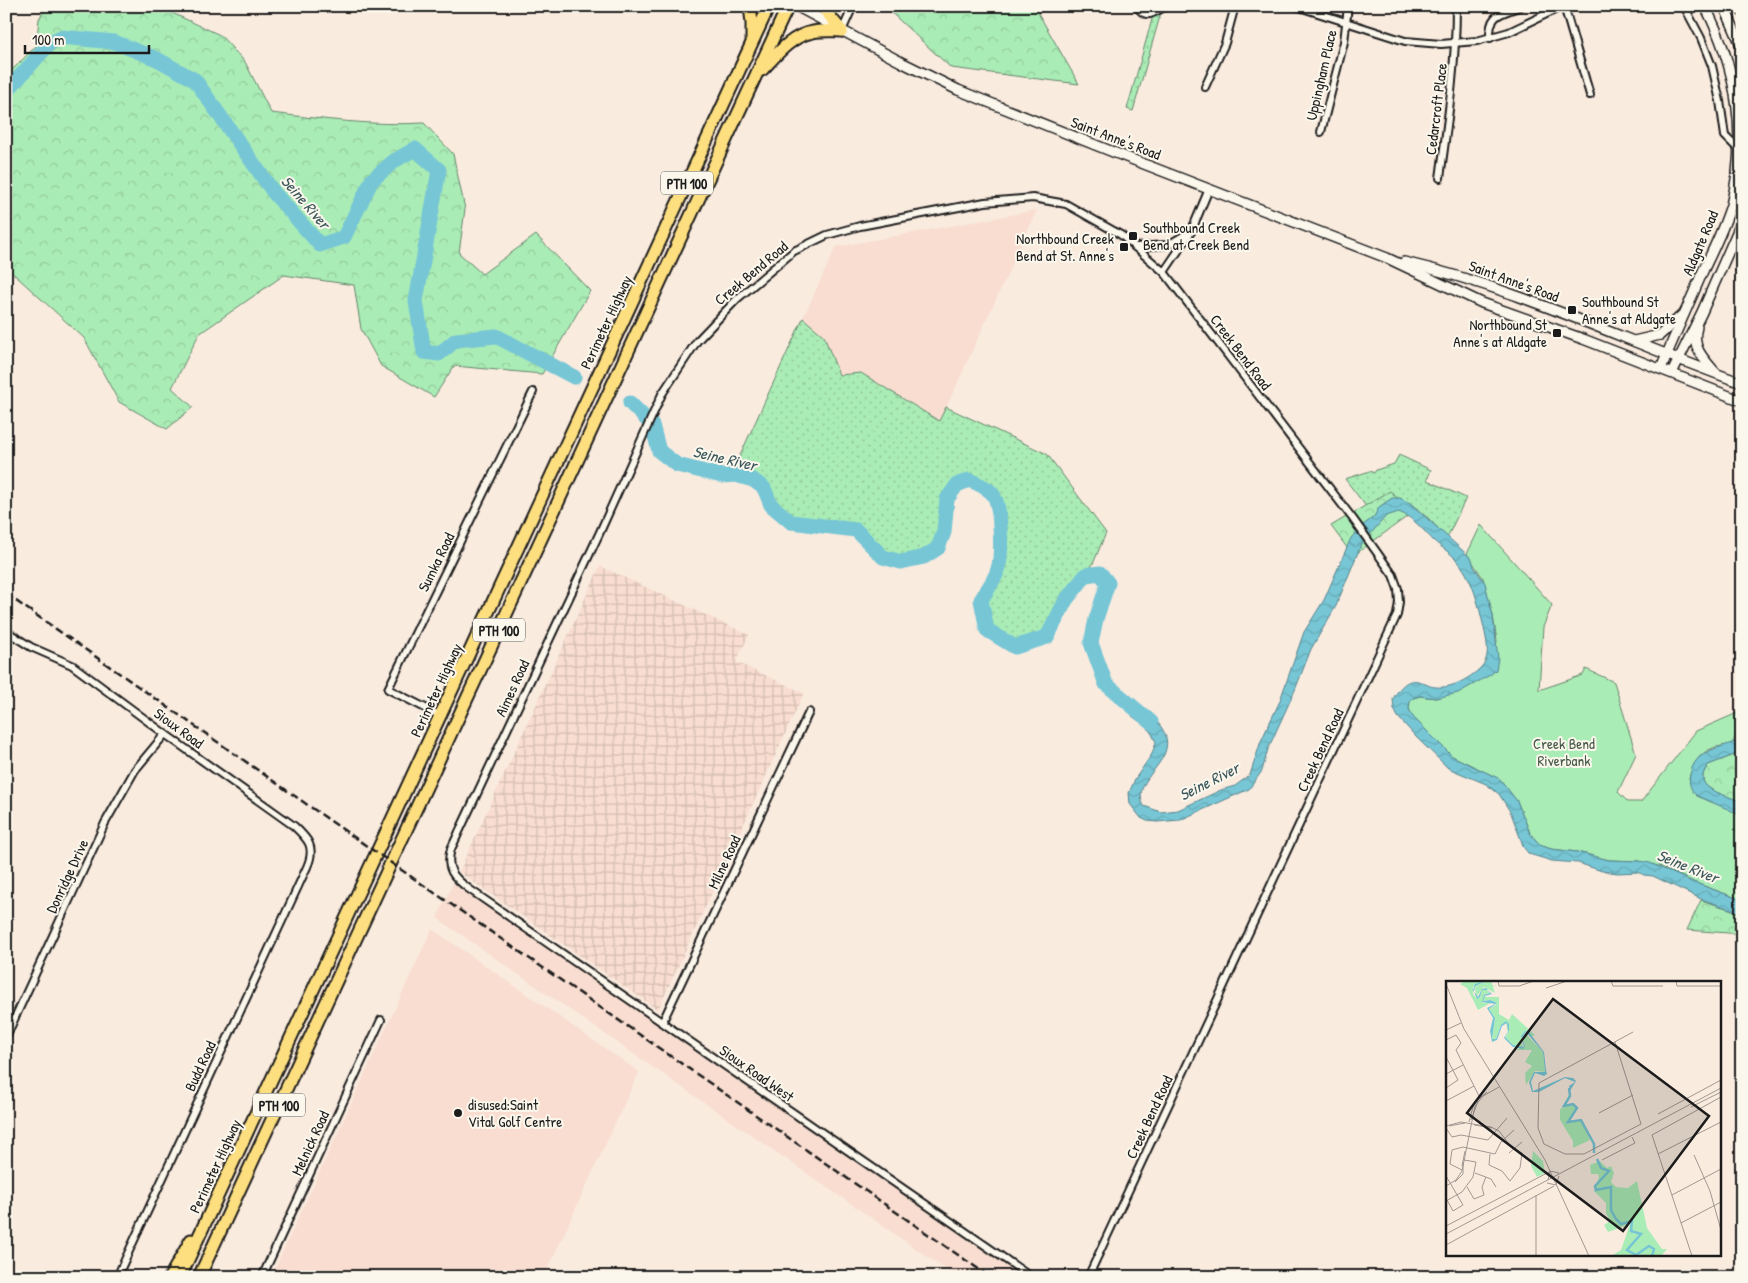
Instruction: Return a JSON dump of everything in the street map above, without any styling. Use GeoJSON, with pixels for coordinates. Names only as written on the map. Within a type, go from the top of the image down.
{"type":"FeatureCollection","features":[{"type":"Feature","properties":{"kind":"highway"},"geometry":{"type":"LineString","coordinates":[[750,6],[752,43]]}},
{"type":"Feature","properties":{"kind":"highway","name":"Perimeter Highway"},"geometry":{"type":"LineString","coordinates":[[180,1277],[769,6]]}},
{"type":"Feature","properties":{"kind":"highway","name":"PTH 100"},"geometry":{"type":"LineString","coordinates":[[199,1277],[788,6]]}},
{"type":"Feature","properties":{"kind":"highway"},"geometry":{"type":"LineString","coordinates":[[821,6],[842,31]]}},
{"type":"Feature","properties":{"kind":"highway"},"geometry":{"type":"LineString","coordinates":[[756,76],[782,49],[802,35],[814,31],[842,31]]}},
{"type":"Feature","properties":{"kind":"highway"},"geometry":{"type":"LineString","coordinates":[[170,1277],[180,1257],[216,1201]]}},
{"type":"Feature","properties":{"kind":"main road","name":"Saint Anne's Road"},"geometry":{"type":"LineString","coordinates":[[796,6],[958,90],[1387,258],[1482,303],[1583,339],[1742,401]]}},
{"type":"Feature","properties":{"kind":"main road","name":"Aldgate Road"},"geometry":{"type":"LineString","coordinates":[[1661,369],[1720,234],[1739,178],[1739,112],[1732,74],[1721,40],[1706,6]]}},
{"type":"Feature","properties":{"kind":"main road"},"geometry":{"type":"LineString","coordinates":[[1724,6],[1742,47]]}},
{"type":"Feature","properties":{"kind":"main road","name":"Aldgate Road"},"geometry":{"type":"LineString","coordinates":[[1672,373],[1702,312],[1742,221]]}},
{"type":"Feature","properties":{"kind":"main road","name":"Saint Anne's Road"},"geometry":{"type":"LineString","coordinates":[[1387,258],[1439,270],[1499,289],[1742,383]]}},
{"type":"Feature","properties":{"kind":"main road"},"geometry":{"type":"LineString","coordinates":[[1702,312],[1696,333],[1697,350],[1717,374]]}},
{"type":"Feature","properties":{"kind":"main road"},"geometry":{"type":"LineString","coordinates":[[1632,342],[1660,335],[1684,313]]}},
{"type":"Feature","properties":{"kind":"street"},"geometry":{"type":"LineString","coordinates":[[842,31],[853,6]]}},
{"type":"Feature","properties":{"kind":"street"},"geometry":{"type":"LineString","coordinates":[[1136,6],[1140,12],[1146,15],[1166,6]]}},
{"type":"Feature","properties":{"kind":"street"},"geometry":{"type":"LineString","coordinates":[[1205,87],[1225,43],[1235,6]]}},
{"type":"Feature","properties":{"kind":"street"},"geometry":{"type":"LineString","coordinates":[[1296,6],[1405,41],[1433,44],[1456,44],[1490,38],[1525,25],[1564,6],[1590,94]]}},
{"type":"Feature","properties":{"kind":"street","name":"Uppingham Place"},"geometry":{"type":"LineString","coordinates":[[1321,132],[1344,42],[1348,6]]}},
{"type":"Feature","properties":{"kind":"street","name":"Cedarcroft Place"},"geometry":{"type":"LineString","coordinates":[[1440,178],[1452,100],[1456,44],[1456,6]]}},
{"type":"Feature","properties":{"kind":"street"},"geometry":{"type":"LineString","coordinates":[[1490,38],[1490,24],[1494,18],[1501,13],[1520,6]]}},
{"type":"Feature","properties":{"kind":"street"},"geometry":{"type":"LineString","coordinates":[[1684,6],[1701,38],[1712,66],[1720,101],[1724,136],[1740,152]]}},
{"type":"Feature","properties":{"kind":"street"},"geometry":{"type":"LineString","coordinates":[[1739,6],[1742,13]]}},
{"type":"Feature","properties":{"kind":"street"},"geometry":{"type":"LineString","coordinates":[[1164,272],[1191,232],[1209,189]]}},
{"type":"Feature","properties":{"kind":"street","name":"Creek Bend Road"},"geometry":{"type":"LineString","coordinates":[[642,438],[662,394],[697,341],[737,298],[794,251],[827,235],[860,226],[985,202],[1033,198],[1066,204],[1122,235],[1164,272],[1353,518],[1393,574],[1398,589],[1397,615],[1088,1277]]}},
{"type":"Feature","properties":{"kind":"street"},"geometry":{"type":"LineString","coordinates":[[1135,247],[1168,245],[1191,232]]}},
{"type":"Feature","properties":{"kind":"street","name":"Sumka Road"},"geometry":{"type":"LineString","coordinates":[[441,716],[388,689],[533,392]]}},
{"type":"Feature","properties":{"kind":"street","name":"Aimes Road"},"geometry":{"type":"LineString","coordinates":[[469,889],[451,872],[448,858],[451,849],[642,438]]}},
{"type":"Feature","properties":{"kind":"street","name":"Sioux Road"},"geometry":{"type":"LineString","coordinates":[[6,631],[31,648],[72,665],[164,734],[294,826],[309,843],[312,857],[307,867]]}},
{"type":"Feature","properties":{"kind":"street","name":"Milne Road"},"geometry":{"type":"LineString","coordinates":[[662,1023],[809,712]]}},
{"type":"Feature","properties":{"kind":"street","name":"Donridge Drive"},"geometry":{"type":"LineString","coordinates":[[6,1037],[105,822],[135,770],[164,734]]}},
{"type":"Feature","properties":{"kind":"street","name":"Budd Road"},"geometry":{"type":"LineString","coordinates":[[116,1277],[307,867]]}},
{"type":"Feature","properties":{"kind":"street","name":"Sioux Road West"},"geometry":{"type":"LineString","coordinates":[[469,889],[1030,1277]]}},
{"type":"Feature","properties":{"kind":"street","name":"Melnick Road"},"geometry":{"type":"LineString","coordinates":[[262,1277],[381,1020]]}},
{"type":"Feature","properties":{"kind":"shaded area"},"geometry":{"type":"Polygon","coordinates":[[[1037,210],[940,421],[861,373],[839,375],[824,336],[803,318],[836,247],[1037,210]]]}},
{"type":"Feature","properties":{"kind":"shaded area"},"geometry":{"type":"Polygon","coordinates":[[[600,566],[749,635],[736,662],[804,693],[658,1010],[459,872],[600,566]]]}},
{"type":"Feature","properties":{"kind":"shaded area"},"geometry":{"type":"Polygon","coordinates":[[[453,883],[1022,1277],[957,1277],[437,918],[453,883]]]}},
{"type":"Feature","properties":{"kind":"shaded area"},"geometry":{"type":"Polygon","coordinates":[[[432,929],[639,1072],[544,1277],[271,1277],[432,929]]]}},
{"type":"Feature","properties":{"kind":"green space"},"geometry":{"type":"Polygon","coordinates":[[[46,6],[157,6],[220,35],[245,62],[271,113],[367,123],[424,123],[453,154],[465,209],[459,253],[482,274],[536,235],[590,291],[542,374],[454,366],[434,397],[381,366],[361,329],[354,285],[284,275],[199,334],[172,388],[193,407],[167,429],[119,402],[84,338],[6,267],[6,76],[36,46],[39,19],[46,6]]]}},
{"type":"Feature","properties":{"kind":"green space"},"geometry":{"type":"Polygon","coordinates":[[[884,6],[1034,6],[1079,84],[951,68],[884,6]]]}},
{"type":"Feature","properties":{"kind":"green space"},"geometry":{"type":"Polygon","coordinates":[[[1162,9],[1133,111],[1127,109],[1154,12],[1162,9]]]}},
{"type":"Feature","properties":{"kind":"green space"},"geometry":{"type":"Polygon","coordinates":[[[803,318],[824,336],[839,375],[861,373],[939,421],[946,407],[1047,454],[1106,533],[1089,571],[1071,591],[1059,623],[1050,635],[1044,639],[1030,642],[1002,641],[988,635],[984,628],[981,610],[997,569],[998,528],[993,498],[988,490],[981,485],[971,482],[958,483],[947,503],[942,542],[939,547],[925,557],[902,562],[884,558],[865,540],[847,530],[798,524],[782,513],[771,489],[764,480],[754,475],[732,473],[803,318]]]}},
{"type":"Feature","properties":{"kind":"green space"},"geometry":{"type":"Polygon","coordinates":[[[1399,455],[1431,470],[1427,480],[1466,498],[1447,538],[1410,503],[1374,517],[1345,479],[1370,471],[1374,473],[1376,470],[1394,464],[1399,455]]]}},
{"type":"Feature","properties":{"kind":"green space"},"geometry":{"type":"Polygon","coordinates":[[[1390,491],[1412,513],[1353,556],[1331,526],[1390,491]]]}},
{"type":"Feature","properties":{"kind":"green space","name":"Creek Bend Riverbank"},"geometry":{"type":"Polygon","coordinates":[[[1481,525],[1552,605],[1543,627],[1539,690],[1583,675],[1586,669],[1614,682],[1636,754],[1618,792],[1628,802],[1641,802],[1696,731],[1742,711],[1742,724],[1732,744],[1713,748],[1700,756],[1694,764],[1689,779],[1742,817],[1742,900],[1693,882],[1662,867],[1639,861],[1609,860],[1577,852],[1551,849],[1540,845],[1530,833],[1517,801],[1491,775],[1452,756],[1413,717],[1409,709],[1410,701],[1413,698],[1420,696],[1436,698],[1490,675],[1497,641],[1493,616],[1483,578],[1467,554],[1481,525]]]}},
{"type":"Feature","properties":{"kind":"green space"},"geometry":{"type":"Polygon","coordinates":[[[1742,752],[1742,803],[1706,786],[1703,774],[1708,765],[1742,752]]]}},
{"type":"Feature","properties":{"kind":"green space"},"geometry":{"type":"Polygon","coordinates":[[[1701,900],[1742,913],[1742,934],[1687,930],[1701,900]]]}},
{"type":"Feature","properties":{"kind":"water","name":"Seine River"},"geometry":{"type":"Polygon","coordinates":[[[1392,498],[1400,498],[1410,503],[1472,559],[1474,567],[1485,583],[1493,616],[1498,658],[1496,670],[1458,693],[1436,698],[1420,696],[1413,698],[1410,701],[1409,709],[1413,717],[1452,756],[1500,779],[1517,801],[1530,833],[1540,845],[1551,849],[1577,852],[1609,860],[1650,863],[1693,882],[1742,900],[1742,913],[1701,899],[1653,876],[1638,872],[1618,873],[1602,871],[1578,863],[1552,861],[1529,854],[1524,848],[1511,813],[1499,794],[1486,784],[1448,768],[1398,717],[1394,709],[1393,699],[1406,683],[1418,681],[1436,687],[1455,684],[1468,678],[1479,669],[1487,656],[1486,637],[1471,582],[1455,558],[1414,521],[1399,512],[1386,516],[1361,545],[1336,606],[1311,649],[1268,749],[1262,771],[1249,789],[1180,820],[1157,822],[1141,818],[1130,804],[1129,793],[1135,779],[1152,754],[1156,742],[1147,727],[1132,716],[1137,705],[1157,722],[1166,737],[1166,750],[1145,783],[1141,794],[1144,806],[1161,812],[1178,810],[1221,790],[1235,786],[1250,775],[1261,741],[1279,703],[1304,632],[1324,600],[1351,538],[1363,525],[1374,517],[1379,507],[1392,498]]]}},
{"type":"Feature","properties":{"kind":"water"},"geometry":{"type":"Polygon","coordinates":[[[1742,739],[1742,752],[1708,765],[1703,774],[1703,780],[1706,786],[1712,790],[1742,803],[1742,817],[1697,796],[1689,781],[1693,766],[1703,754],[1742,739]]]}},
{"type":"Feature","properties":{"kind":"waterway","name":"Seine River"},"geometry":{"type":"LineString","coordinates":[[6,92],[51,42],[61,37],[114,42],[157,59],[195,80],[274,193],[320,245],[344,237],[372,180],[394,161],[415,149],[439,170],[416,301],[424,352],[439,354],[456,340],[496,336],[574,377]]}},
{"type":"Feature","properties":{"kind":"waterway","name":"Seine River"},"geometry":{"type":"LineString","coordinates":[[630,403],[652,425],[659,451],[677,465],[722,476],[736,475],[753,480],[764,488],[771,505],[791,522],[856,530],[883,557],[901,562],[924,557],[938,548],[944,532],[947,499],[957,485],[969,480],[984,487],[992,493],[998,508],[1000,542],[997,573],[981,600],[987,630],[1015,647],[1047,637],[1066,600],[1086,575],[1100,573],[1108,583],[1096,619],[1091,643],[1106,684],[1151,722]]}},
{"type":"Feature","properties":{"kind":"railway"},"geometry":{"type":"LineString","coordinates":[[6,594],[990,1277]]}},
{"type":"Feature","properties":{"kind":"place","name":"Southbound Creek Bend at Creek Bend"},"geometry":{"type":"Point","coordinates":[1133,236]}},
{"type":"Feature","properties":{"kind":"place","name":"Northbound Creek Bend at St. Anne's"},"geometry":{"type":"Point","coordinates":[1124,247]}},
{"type":"Feature","properties":{"kind":"place","name":"Southbound St Anne's at Aldgate"},"geometry":{"type":"Point","coordinates":[1572,310]}},
{"type":"Feature","properties":{"kind":"place","name":"Northbound St Anne's at Aldgate"},"geometry":{"type":"Point","coordinates":[1557,333]}},
{"type":"Feature","properties":{"kind":"place","name":"disused:Saint Vital Golf Centre"},"geometry":{"type":"Point","coordinates":[458,1113]}}]}
